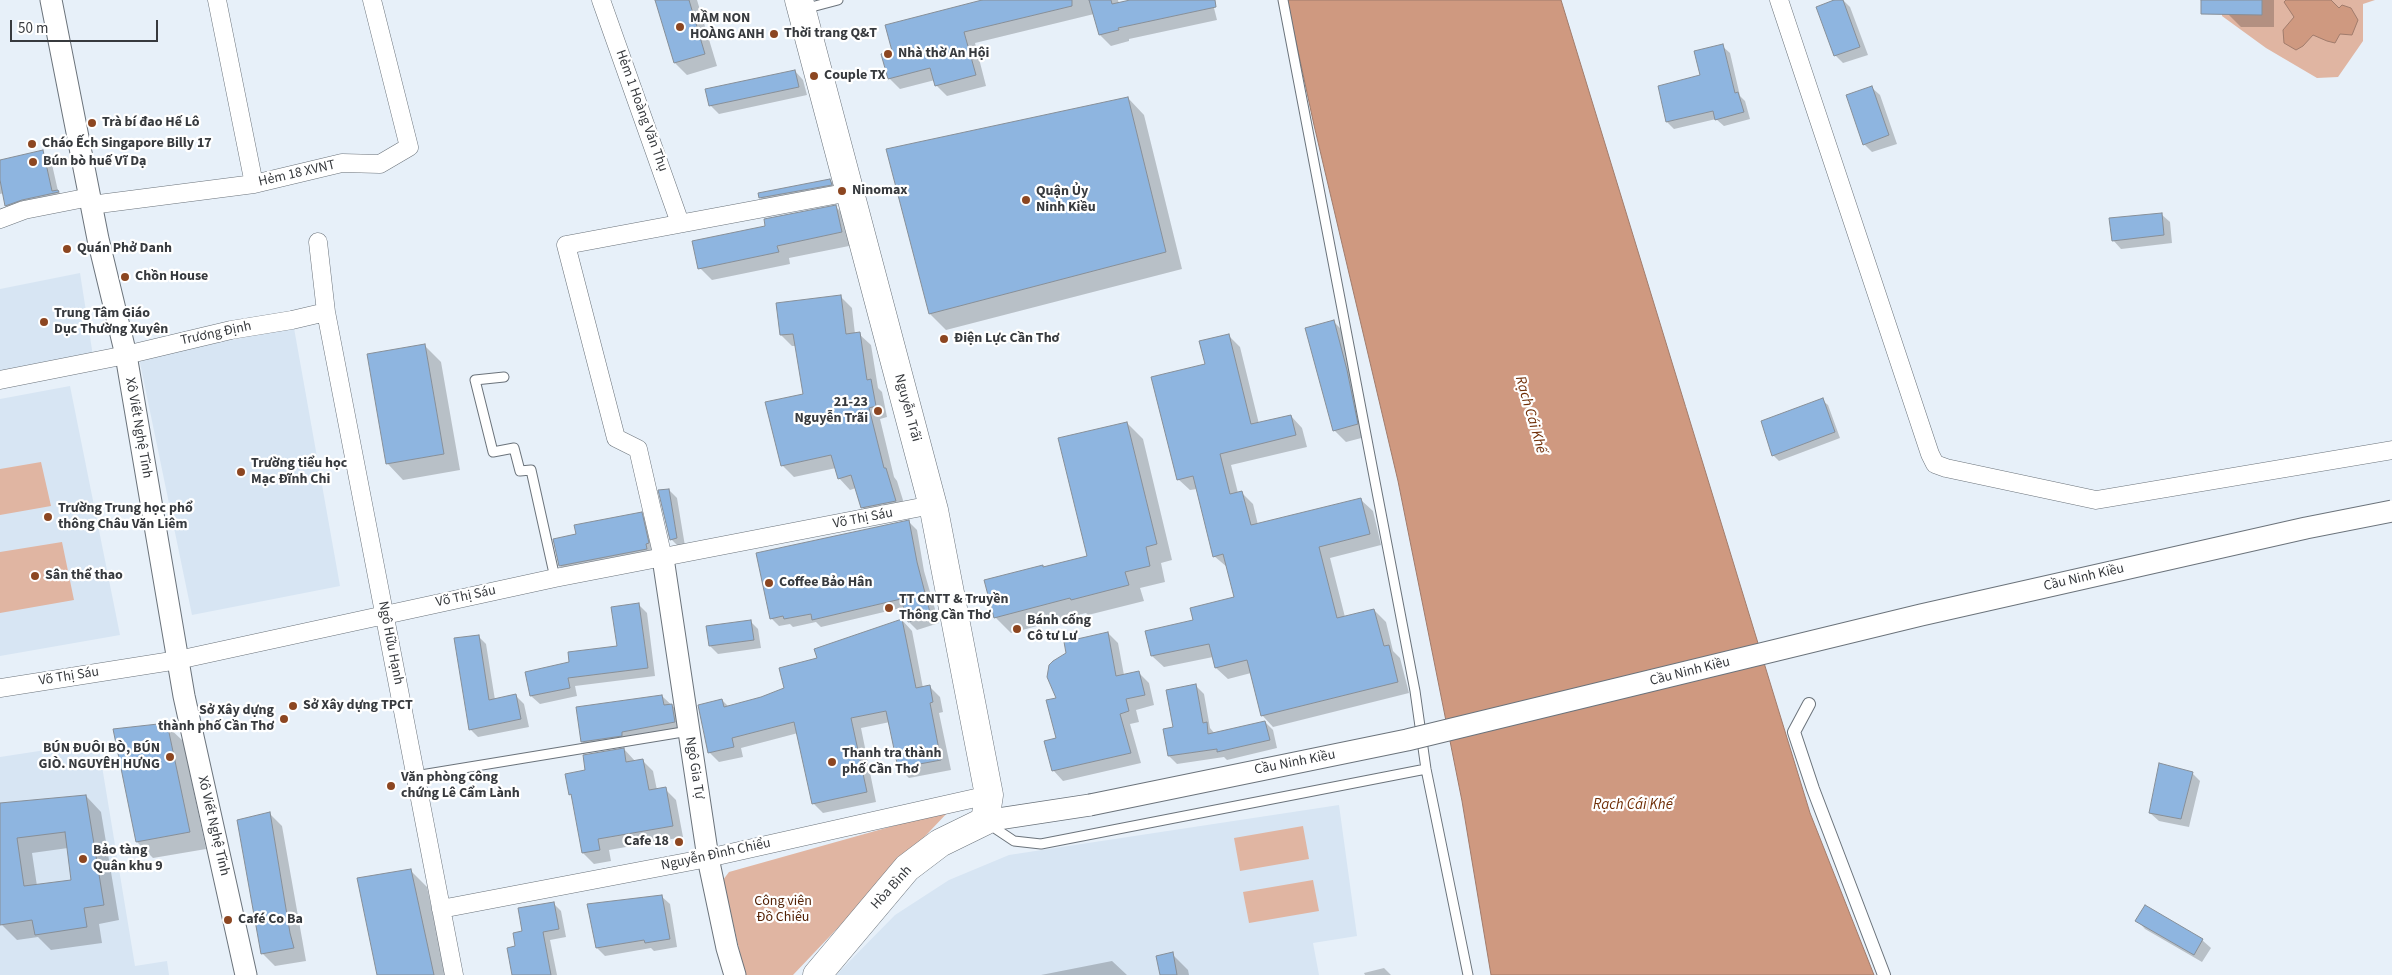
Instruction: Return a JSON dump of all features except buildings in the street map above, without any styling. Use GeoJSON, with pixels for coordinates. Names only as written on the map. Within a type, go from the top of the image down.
{"type":"FeatureCollection","features":[{"type":"Feature","properties":{"kind":"main road","name":"Nguyễn Trãi"},"geometry":{"type":"LineString","coordinates":[[800,5],[932,505],[989,795],[985,822]]}},
{"type":"Feature","properties":{"kind":"main road","name":"Hòa Bình"},"geometry":{"type":"LineString","coordinates":[[816,975],[908,868],[940,843],[985,822]]}},
{"type":"Feature","properties":{"kind":"street","name":"Xô Viết Nghệ Tĩnh"},"geometry":{"type":"LineString","coordinates":[[51,0],[91,201],[126,355],[178,660],[246,975]]}},
{"type":"Feature","properties":{"kind":"street"},"geometry":{"type":"LineString","coordinates":[[217,0],[254,184]]}},
{"type":"Feature","properties":{"kind":"street","name":"Hẻm 18 XVNT"},"geometry":{"type":"LineString","coordinates":[[0,219],[24,210],[254,184],[342,163],[380,164],[409,147],[372,0]]}},
{"type":"Feature","properties":{"kind":"street","name":"Hẻm 1 Hoàng Văn Thụ"},"geometry":{"type":"LineString","coordinates":[[601,0],[680,223]]}},
{"type":"Feature","properties":{"kind":"street"},"geometry":{"type":"LineString","coordinates":[[1779,0],[1927,445],[1935,464],[1946,468],[2096,500],[2392,450]]}},
{"type":"Feature","properties":{"kind":"street"},"geometry":{"type":"LineString","coordinates":[[663,558],[638,449],[616,438],[566,245],[850,192]]}},
{"type":"Feature","properties":{"kind":"street"},"geometry":{"type":"LineString","coordinates":[[318,242],[326,312]]}},
{"type":"Feature","properties":{"kind":"street","name":"Trương Định"},"geometry":{"type":"LineString","coordinates":[[0,380],[126,355],[231,330],[292,320],[326,312]]}},
{"type":"Feature","properties":{"kind":"street","name":"Ngô Hữu Hạnh"},"geometry":{"type":"LineString","coordinates":[[326,312],[454,975]]}},
{"type":"Feature","properties":{"kind":"street","name":"Võ Thị Sáu"},"geometry":{"type":"LineString","coordinates":[[0,688],[178,660],[555,578],[932,505]]}},
{"type":"Feature","properties":{"kind":"street","name":"Cầu Ninh Kiều"},"geometry":{"type":"LineString","coordinates":[[985,822],[1090,805],[1407,740],[1931,613],[2306,528],[2392,511]]}},
{"type":"Feature","properties":{"kind":"street","name":"Ngô Gia Tự"},"geometry":{"type":"LineString","coordinates":[[663,558],[708,858],[727,948],[735,975]]}},
{"type":"Feature","properties":{"kind":"street"},"geometry":{"type":"LineString","coordinates":[[1809,704],[1794,732],[1813,789],[1884,975]]}},
{"type":"Feature","properties":{"kind":"street","name":"Nguyễn Đình Chiểu"},"geometry":{"type":"LineString","coordinates":[[441,909],[708,858],[989,795]]}},
{"type":"Feature","properties":{"kind":"lane"},"geometry":{"type":"LineString","coordinates":[[800,5],[838,0]]}},
{"type":"Feature","properties":{"kind":"lane"},"geometry":{"type":"LineString","coordinates":[[1283,0],[1415,691],[1426,769],[1468,975]]}},
{"type":"Feature","properties":{"kind":"lane"},"geometry":{"type":"LineString","coordinates":[[504,376],[475,380],[493,452],[514,448],[520,472],[531,470],[555,578]]}},
{"type":"Feature","properties":{"kind":"lane"},"geometry":{"type":"LineString","coordinates":[[416,776],[689,731]]}},
{"type":"Feature","properties":{"kind":"lane"},"geometry":{"type":"LineString","coordinates":[[985,822],[1014,841],[1041,844],[1426,769]]}},
{"type":"Feature","properties":{"kind":"shaded area","name":"Trung Tâm Giáo Dục Thường Xuyên"},"geometry":{"type":"Polygon","coordinates":[[[80,273],[93,356],[0,375],[0,289],[80,273]]]}},
{"type":"Feature","properties":{"kind":"shaded area","name":"Trường tiểu học Mạc Đĩnh Chi"},"geometry":{"type":"Polygon","coordinates":[[[294,328],[340,586],[192,615],[139,358],[294,328]]]}},
{"type":"Feature","properties":{"kind":"shaded area","name":"Trường Trung học phổ thông Châu Văn Liêm"},"geometry":{"type":"Polygon","coordinates":[[[70,386],[120,635],[0,656],[0,399],[70,386]]]}},
{"type":"Feature","properties":{"kind":"shaded area"},"geometry":{"type":"Polygon","coordinates":[[[98,742],[135,966],[167,961],[169,975],[0,975],[0,757],[98,742]]]}},
{"type":"Feature","properties":{"kind":"shaded area"},"geometry":{"type":"Polygon","coordinates":[[[1339,805],[1357,936],[1313,943],[1319,975],[836,975],[895,915],[949,880],[1009,855],[1339,805]]]}},
{"type":"Feature","properties":{"kind":"green space"},"geometry":{"type":"Polygon","coordinates":[[[2222,0],[2375,0],[2363,4],[2363,41],[2338,77],[2317,78],[2266,48],[2222,16],[2222,0]]]}},
{"type":"Feature","properties":{"kind":"green space"},"geometry":{"type":"Polygon","coordinates":[[[41,462],[51,506],[0,515],[0,469],[41,462]]]}},
{"type":"Feature","properties":{"kind":"green space","name":"Sân thể thao"},"geometry":{"type":"Polygon","coordinates":[[[62,542],[74,600],[0,613],[0,552],[62,542]]]}},
{"type":"Feature","properties":{"kind":"green space","name":"Công viên Đồ Chiểu"},"geometry":{"type":"Polygon","coordinates":[[[950,810],[793,975],[745,975],[723,880],[729,872],[950,810]]]}},
{"type":"Feature","properties":{"kind":"green space"},"geometry":{"type":"Polygon","coordinates":[[[1303,826],[1309,859],[1240,871],[1234,838],[1303,826]]]}},
{"type":"Feature","properties":{"kind":"green space"},"geometry":{"type":"Polygon","coordinates":[[[1313,880],[1319,911],[1249,923],[1243,892],[1313,880]]]}},
{"type":"Feature","properties":{"kind":"water","name":"Rạch Cái Khế"},"geometry":{"type":"Polygon","coordinates":[[[1287,0],[1561,0],[1810,813],[1874,975],[1491,975],[1462,801],[1398,481],[1314,125],[1287,0]]]}},
{"type":"Feature","properties":{"kind":"water"},"geometry":{"type":"Polygon","coordinates":[[[2286,0],[2331,0],[2339,8],[2342,5],[2351,8],[2358,20],[2352,35],[2340,34],[2335,43],[2313,35],[2303,46],[2296,50],[2284,43],[2283,30],[2294,17],[2284,2],[2286,0]]]}},
{"type":"Feature","properties":{"kind":"place","name":"MẦM NON HOÀNG ANH"},"geometry":{"type":"Point","coordinates":[680,27]}},
{"type":"Feature","properties":{"kind":"place","name":"Thời trang Q&T"},"geometry":{"type":"Point","coordinates":[774,34]}},
{"type":"Feature","properties":{"kind":"place","name":"Nhà thờ An Hội"},"geometry":{"type":"Point","coordinates":[888,54]}},
{"type":"Feature","properties":{"kind":"place","name":"Couple TX"},"geometry":{"type":"Point","coordinates":[814,76]}},
{"type":"Feature","properties":{"kind":"place","name":"Trà bí đao Hế Lô"},"geometry":{"type":"Point","coordinates":[92,123]}},
{"type":"Feature","properties":{"kind":"place","name":"Cháo Ếch Singapore Billy 17"},"geometry":{"type":"Point","coordinates":[32,144]}},
{"type":"Feature","properties":{"kind":"place","name":"Bún bò huế Vĩ Dạ"},"geometry":{"type":"Point","coordinates":[33,162]}},
{"type":"Feature","properties":{"kind":"place","name":"Ninomax"},"geometry":{"type":"Point","coordinates":[842,191]}},
{"type":"Feature","properties":{"kind":"place","name":"Quận Ủy Ninh Kiều"},"geometry":{"type":"Point","coordinates":[1026,200]}},
{"type":"Feature","properties":{"kind":"place","name":"Quán Phở Danh"},"geometry":{"type":"Point","coordinates":[67,249]}},
{"type":"Feature","properties":{"kind":"place","name":"Chồn House"},"geometry":{"type":"Point","coordinates":[125,277]}},
{"type":"Feature","properties":{"kind":"place","name":"Trung Tâm Giáo Dục Thường Xuyên"},"geometry":{"type":"Point","coordinates":[44,322]}},
{"type":"Feature","properties":{"kind":"place","name":"Điện Lực Cần Thơ"},"geometry":{"type":"Point","coordinates":[944,339]}},
{"type":"Feature","properties":{"kind":"place","name":"21-23 Nguyễn Trãi"},"geometry":{"type":"Point","coordinates":[878,411]}},
{"type":"Feature","properties":{"kind":"place","name":"Trường tiểu học Mạc Đĩnh Chi"},"geometry":{"type":"Point","coordinates":[241,472]}},
{"type":"Feature","properties":{"kind":"place","name":"Trường Trung học phổ thông Châu Văn Liêm"},"geometry":{"type":"Point","coordinates":[48,517]}},
{"type":"Feature","properties":{"kind":"place","name":"Sân thể thao"},"geometry":{"type":"Point","coordinates":[35,576]}},
{"type":"Feature","properties":{"kind":"place","name":"Coffee Bảo Hân"},"geometry":{"type":"Point","coordinates":[769,583]}},
{"type":"Feature","properties":{"kind":"place","name":"TT CNTT & Truyền Thông Cần Thơ"},"geometry":{"type":"Point","coordinates":[889,608]}},
{"type":"Feature","properties":{"kind":"place","name":"Bánh cống Cô tư Lư"},"geometry":{"type":"Point","coordinates":[1017,629]}},
{"type":"Feature","properties":{"kind":"place","name":"Sở Xây dựng TPCT"},"geometry":{"type":"Point","coordinates":[293,706]}},
{"type":"Feature","properties":{"kind":"place","name":"Sở Xây dựng thành phố Cần Thơ"},"geometry":{"type":"Point","coordinates":[284,719]}},
{"type":"Feature","properties":{"kind":"place","name":"BÚN ĐUÔI BÒ, BÚN GIÒ. NGUYÊH HƯNG"},"geometry":{"type":"Point","coordinates":[170,757]}},
{"type":"Feature","properties":{"kind":"place","name":"Thanh tra thành phố Cần Thơ"},"geometry":{"type":"Point","coordinates":[832,762]}},
{"type":"Feature","properties":{"kind":"place","name":"Văn phòng công chứng Lê Cẩm Lành"},"geometry":{"type":"Point","coordinates":[391,786]}},
{"type":"Feature","properties":{"kind":"place","name":"Cafe 18"},"geometry":{"type":"Point","coordinates":[679,842]}},
{"type":"Feature","properties":{"kind":"place","name":"Bảo tàng Quân khu 9"},"geometry":{"type":"Point","coordinates":[83,859]}},
{"type":"Feature","properties":{"kind":"place","name":"Café Co Ba"},"geometry":{"type":"Point","coordinates":[228,920]}}]}
